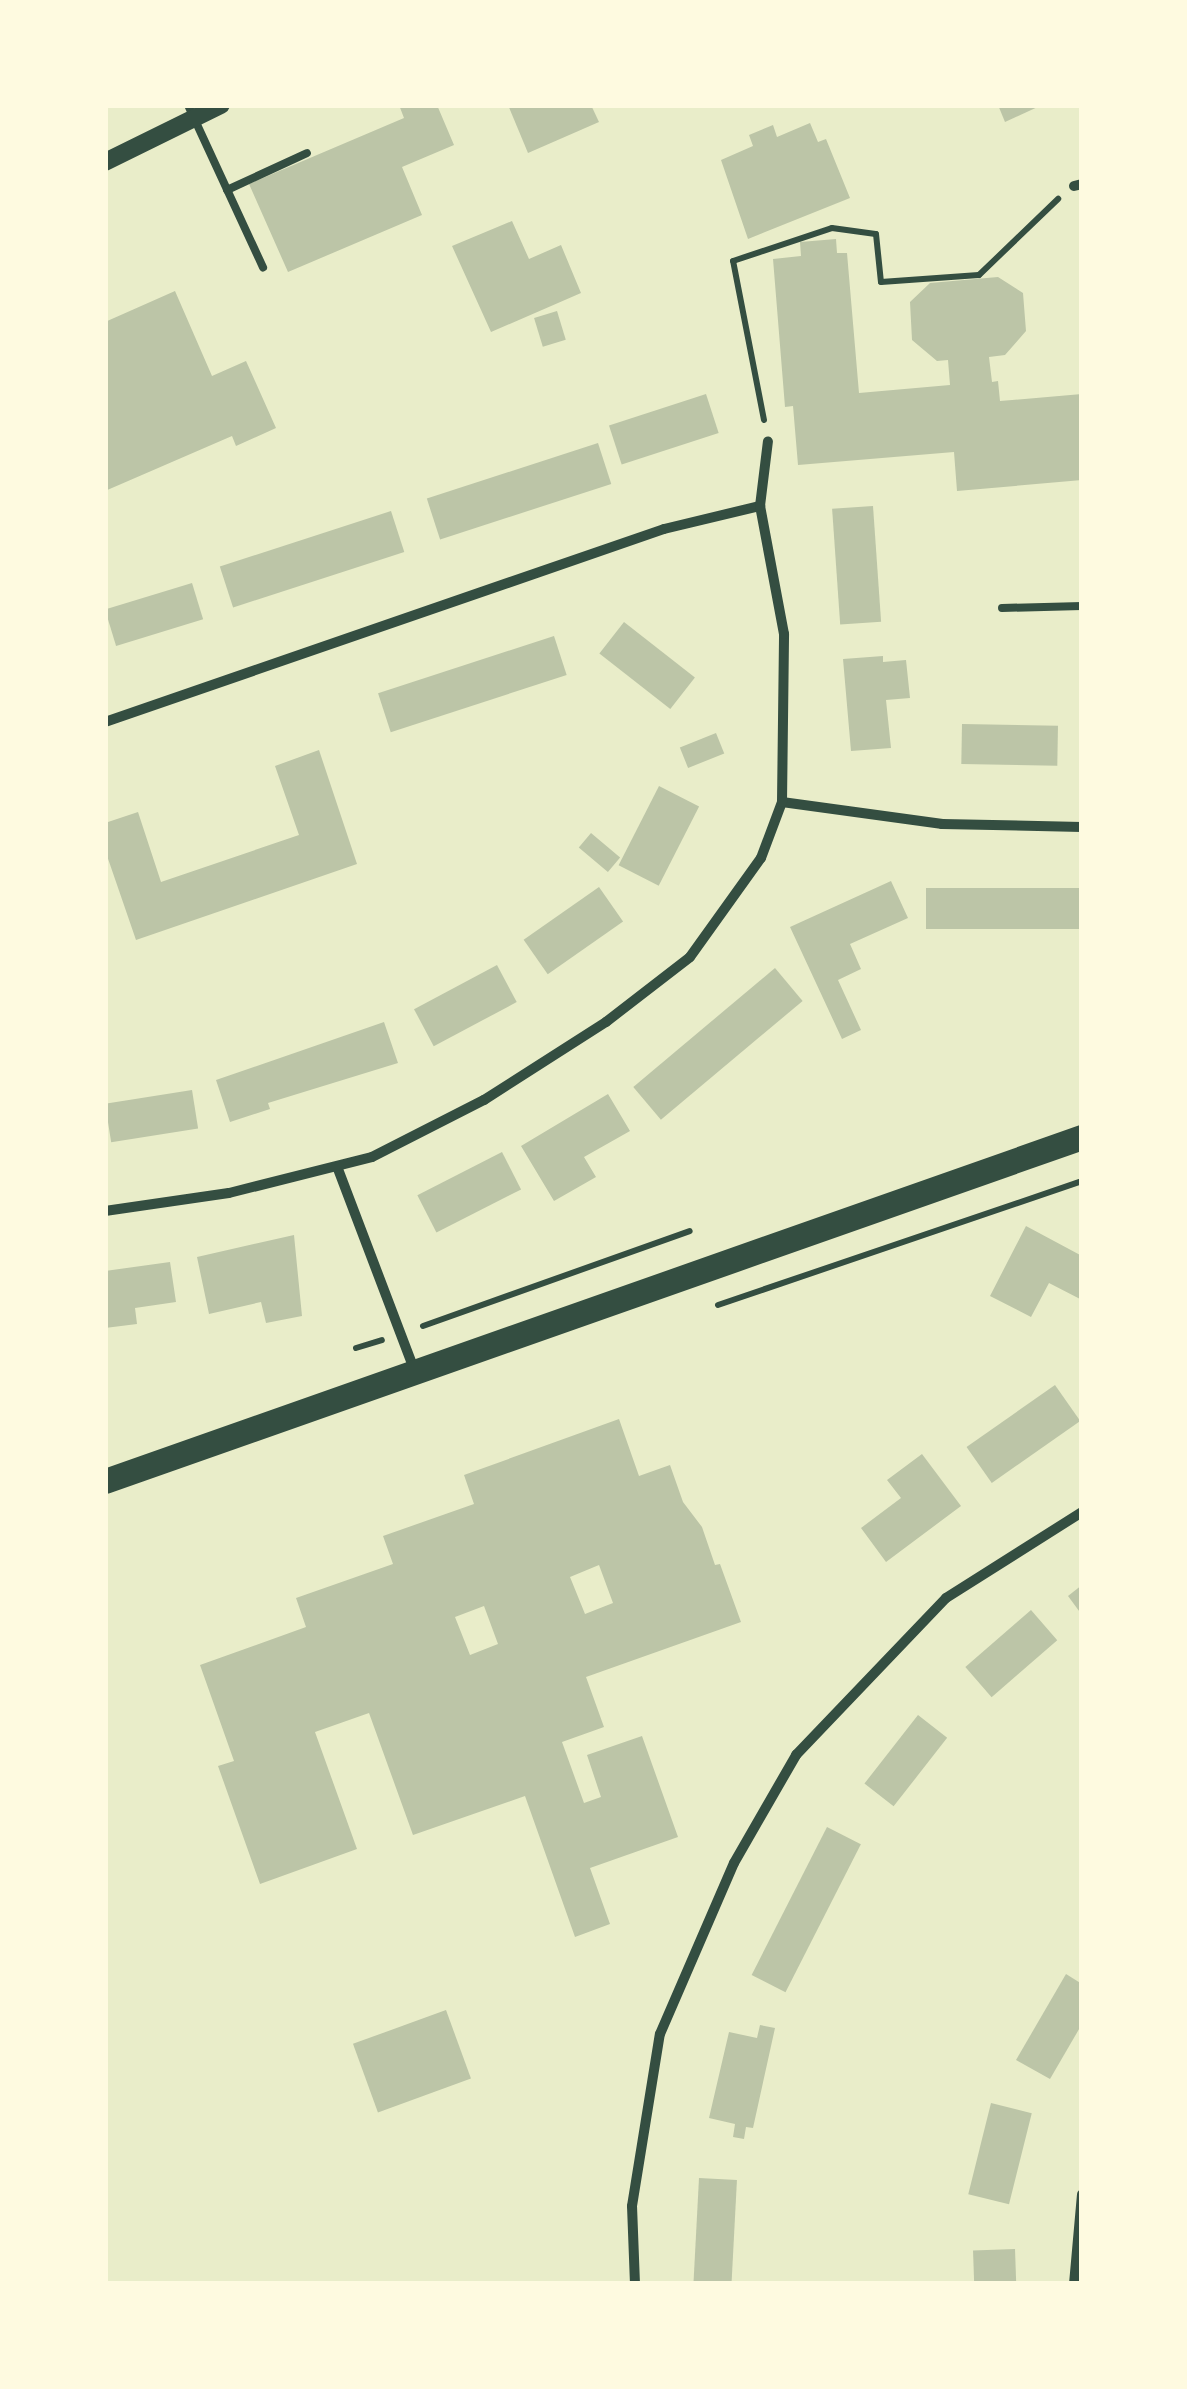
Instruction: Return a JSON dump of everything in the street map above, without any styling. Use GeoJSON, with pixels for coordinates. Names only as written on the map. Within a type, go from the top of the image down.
{"type":"FeatureCollection","features":[{"type":"Feature","properties":{"kind":"main road"},"geometry":{"type":"LineString","coordinates":[[105,1481],[416,1375],[1082,1137]]}},
{"type":"Feature","properties":{"kind":"street"},"geometry":{"type":"LineString","coordinates":[[105,162],[190,112],[221,105]]}},
{"type":"Feature","properties":{"kind":"street"},"geometry":{"type":"LineString","coordinates":[[105,1211],[338,1169],[484,1100],[690,957],[761,858],[782,802],[784,634],[760,506],[768,441]]}},
{"type":"Feature","properties":{"kind":"street"},"geometry":{"type":"LineString","coordinates":[[105,722],[664,528],[760,506]]}},
{"type":"Feature","properties":{"kind":"street"},"geometry":{"type":"LineString","coordinates":[[782,802],[942,824],[1082,828]]}},
{"type":"Feature","properties":{"kind":"street"},"geometry":{"type":"LineString","coordinates":[[338,1169],[416,1375]]}},
{"type":"Feature","properties":{"kind":"street"},"geometry":{"type":"LineString","coordinates":[[635,2284],[632,2206],[660,2034],[734,1863],[787,1770],[946,1598],[1082,1512]]}},
{"type":"Feature","properties":{"kind":"street"},"geometry":{"type":"LineString","coordinates":[[1074,2284],[1082,2194]]}},
{"type":"Feature","properties":{"kind":"lane"},"geometry":{"type":"LineString","coordinates":[[190,112],[263,267]]}},
{"type":"Feature","properties":{"kind":"lane"},"geometry":{"type":"LineString","coordinates":[[227,190],[307,154]]}},
{"type":"Feature","properties":{"kind":"lane"},"geometry":{"type":"LineString","coordinates":[[1002,608],[1082,606]]}},
{"type":"Feature","properties":{"kind":"path"},"geometry":{"type":"LineString","coordinates":[[768,441],[733,261],[832,228],[876,234],[881,282],[979,275],[1009,240],[1078,185]]}},
{"type":"Feature","properties":{"kind":"path"},"geometry":{"type":"LineString","coordinates":[[718,1304],[1082,1181]]}},
{"type":"Feature","properties":{"kind":"path"},"geometry":{"type":"LineString","coordinates":[[439,1320],[690,1231]]}},
{"type":"Feature","properties":{"kind":"building"},"geometry":{"type":"Polygon","coordinates":[[[399,105],[437,105],[454,145],[402,167],[422,215],[288,272],[249,184],[404,118],[399,105]]]}},
{"type":"Feature","properties":{"kind":"building"},"geometry":{"type":"Polygon","coordinates":[[[508,105],[591,105],[599,122],[528,153],[508,105]]]}},
{"type":"Feature","properties":{"kind":"building"},"geometry":{"type":"Polygon","coordinates":[[[998,105],[1042,105],[1005,122],[998,105]]]}},
{"type":"Feature","properties":{"kind":"building"},"geometry":{"type":"Polygon","coordinates":[[[810,123],[818,142],[826,139],[850,198],[748,239],[721,160],[753,146],[749,135],[773,125],[777,137],[810,123]]]}},
{"type":"Feature","properties":{"kind":"building"},"geometry":{"type":"Polygon","coordinates":[[[512,221],[529,259],[561,245],[581,293],[491,332],[452,246],[512,221]]]}},
{"type":"Feature","properties":{"kind":"building"},"geometry":{"type":"Polygon","coordinates":[[[836,239],[837,253],[847,253],[859,393],[950,385],[948,360],[937,361],[912,340],[910,302],[930,283],[998,277],[1023,293],[1026,331],[1005,355],[989,357],[992,382],[998,381],[1000,401],[1082,394],[1082,480],[957,491],[954,452],[798,465],[793,406],[785,407],[773,259],[801,256],[800,242],[836,239]]]}},
{"type":"Feature","properties":{"kind":"building"},"geometry":{"type":"Polygon","coordinates":[[[175,291],[212,376],[246,361],[276,428],[236,446],[232,436],[105,491],[105,322],[175,291]]]}},
{"type":"Feature","properties":{"kind":"building"},"geometry":{"type":"Polygon","coordinates":[[[557,311],[566,340],[543,347],[534,318],[557,311]]]}},
{"type":"Feature","properties":{"kind":"building"},"geometry":{"type":"Polygon","coordinates":[[[706,394],[719,433],[622,465],[609,426],[706,394]]]}},
{"type":"Feature","properties":{"kind":"building"},"geometry":{"type":"Polygon","coordinates":[[[598,443],[611,484],[440,540],[427,499],[598,443]]]}},
{"type":"Feature","properties":{"kind":"building"},"geometry":{"type":"Polygon","coordinates":[[[873,506],[881,622],[840,625],[832,509],[873,506]]]}},
{"type":"Feature","properties":{"kind":"building"},"geometry":{"type":"Polygon","coordinates":[[[391,511],[404,552],[233,608],[220,567],[391,511]]]}},
{"type":"Feature","properties":{"kind":"building"},"geometry":{"type":"Polygon","coordinates":[[[192,583],[203,619],[116,646],[105,610],[192,583]]]}},
{"type":"Feature","properties":{"kind":"building"},"geometry":{"type":"Polygon","coordinates":[[[624,622],[695,677],[670,709],[599,654],[624,622]]]}},
{"type":"Feature","properties":{"kind":"building"},"geometry":{"type":"Polygon","coordinates":[[[554,636],[567,675],[391,732],[378,693],[554,636]]]}},
{"type":"Feature","properties":{"kind":"building"},"geometry":{"type":"Polygon","coordinates":[[[883,656],[883,662],[906,660],[910,698],[886,700],[891,748],[851,751],[843,659],[883,656]]]}},
{"type":"Feature","properties":{"kind":"building"},"geometry":{"type":"Polygon","coordinates":[[[962,724],[1058,726],[1057,766],[961,764],[962,724]]]}},
{"type":"Feature","properties":{"kind":"building"},"geometry":{"type":"Polygon","coordinates":[[[716,733],[724,753],[688,768],[680,748],[716,733]]]}},
{"type":"Feature","properties":{"kind":"building"},"geometry":{"type":"Polygon","coordinates":[[[319,750],[357,864],[136,940],[105,850],[105,823],[138,812],[161,882],[299,835],[275,766],[319,750]]]}},
{"type":"Feature","properties":{"kind":"building"},"geometry":{"type":"Polygon","coordinates":[[[659,786],[699,806],[659,886],[619,865],[659,786]]]}},
{"type":"Feature","properties":{"kind":"building"},"geometry":{"type":"Polygon","coordinates":[[[591,833],[620,857],[608,872],[579,848],[591,833]]]}},
{"type":"Feature","properties":{"kind":"building"},"geometry":{"type":"Polygon","coordinates":[[[891,881],[908,918],[850,944],[861,969],[838,980],[861,1030],[842,1039],[790,927],[891,881]]]}},
{"type":"Feature","properties":{"kind":"building"},"geometry":{"type":"Polygon","coordinates":[[[599,887],[623,921],[548,974],[524,940],[599,887]]]}},
{"type":"Feature","properties":{"kind":"building"},"geometry":{"type":"Polygon","coordinates":[[[926,888],[1082,888],[1082,929],[926,929],[926,888]]]}},
{"type":"Feature","properties":{"kind":"building"},"geometry":{"type":"Polygon","coordinates":[[[497,965],[517,1002],[434,1046],[414,1009],[497,965]]]}},
{"type":"Feature","properties":{"kind":"building"},"geometry":{"type":"Polygon","coordinates":[[[775,968],[803,1001],[661,1120],[633,1087],[775,968]]]}},
{"type":"Feature","properties":{"kind":"building"},"geometry":{"type":"Polygon","coordinates":[[[384,1022],[398,1063],[268,1103],[270,1109],[230,1122],[216,1080],[384,1022]]]}},
{"type":"Feature","properties":{"kind":"building"},"geometry":{"type":"Polygon","coordinates":[[[192,1090],[198,1129],[111,1142],[105,1104],[192,1090]]]}},
{"type":"Feature","properties":{"kind":"building"},"geometry":{"type":"Polygon","coordinates":[[[608,1094],[630,1131],[584,1157],[596,1177],[554,1201],[521,1146],[608,1094]]]}},
{"type":"Feature","properties":{"kind":"building"},"geometry":{"type":"Polygon","coordinates":[[[502,1152],[521,1189],[436,1233],[417,1195],[502,1152]]]}},
{"type":"Feature","properties":{"kind":"building"},"geometry":{"type":"Polygon","coordinates":[[[1026,1226],[1082,1256],[1082,1300],[1049,1283],[1031,1317],[990,1296],[1026,1226]]]}},
{"type":"Feature","properties":{"kind":"building"},"geometry":{"type":"Polygon","coordinates":[[[294,1235],[302,1316],[266,1323],[261,1302],[209,1314],[197,1257],[294,1235]]]}},
{"type":"Feature","properties":{"kind":"building"},"geometry":{"type":"Polygon","coordinates":[[[170,1262],[176,1302],[135,1308],[137,1324],[105,1328],[105,1271],[170,1262]]]}},
{"type":"Feature","properties":{"kind":"building"},"geometry":{"type":"Polygon","coordinates":[[[1055,1385],[1080,1421],[992,1483],[967,1447],[1055,1385]]]}},
{"type":"Feature","properties":{"kind":"building"},"geometry":{"type":"Polygon","coordinates":[[[619,1419],[639,1476],[670,1465],[683,1502],[702,1527],[715,1565],[720,1564],[741,1622],[586,1677],[604,1727],[562,1742],[584,1803],[601,1797],[587,1755],[642,1736],[678,1837],[590,1868],[610,1924],[575,1937],[525,1796],[413,1835],[369,1713],[315,1732],[357,1849],[260,1884],[218,1766],[234,1761],[200,1665],[306,1627],[296,1598],[393,1564],[383,1536],[474,1504],[464,1475],[619,1419]],[[599,1565],[570,1577],[585,1614],[613,1603],[599,1565]],[[484,1606],[455,1617],[470,1655],[498,1644],[484,1606]]]}},
{"type":"Feature","properties":{"kind":"building"},"geometry":{"type":"Polygon","coordinates":[[[922,1454],[961,1506],[886,1562],[861,1528],[901,1498],[887,1480],[922,1454]]]}},
{"type":"Feature","properties":{"kind":"building"},"geometry":{"type":"Polygon","coordinates":[[[1082,1585],[1082,1615],[1068,1596],[1082,1585]]]}},
{"type":"Feature","properties":{"kind":"building"},"geometry":{"type":"Polygon","coordinates":[[[1031,1610],[1057,1640],[992,1697],[965,1667],[1031,1610]]]}},
{"type":"Feature","properties":{"kind":"building"},"geometry":{"type":"Polygon","coordinates":[[[918,1715],[947,1738],[894,1806],[864,1784],[918,1715]]]}},
{"type":"Feature","properties":{"kind":"building"},"geometry":{"type":"Polygon","coordinates":[[[827,1827],[861,1844],[785,1992],[752,1975],[827,1827]]]}},
{"type":"Feature","properties":{"kind":"building"},"geometry":{"type":"Polygon","coordinates":[[[1066,1974],[1082,1984],[1082,2024],[1050,2079],[1016,2060],[1066,1974]]]}},
{"type":"Feature","properties":{"kind":"building"},"geometry":{"type":"Polygon","coordinates":[[[446,2010],[471,2079],[378,2112],[353,2044],[446,2010]]]}},
{"type":"Feature","properties":{"kind":"building"},"geometry":{"type":"Polygon","coordinates":[[[760,2025],[775,2028],[753,2128],[746,2127],[744,2139],[733,2137],[735,2124],[709,2118],[729,2032],[757,2038],[760,2025]]]}},
{"type":"Feature","properties":{"kind":"building"},"geometry":{"type":"Polygon","coordinates":[[[991,2103],[1032,2113],[1009,2204],[968,2194],[991,2103]]]}},
{"type":"Feature","properties":{"kind":"building"},"geometry":{"type":"Polygon","coordinates":[[[699,2178],[737,2180],[731,2284],[693,2284],[699,2178]]]}},
{"type":"Feature","properties":{"kind":"building"},"geometry":{"type":"Polygon","coordinates":[[[1015,2249],[1016,2284],[974,2284],[973,2250],[1015,2249]]]}}]}
